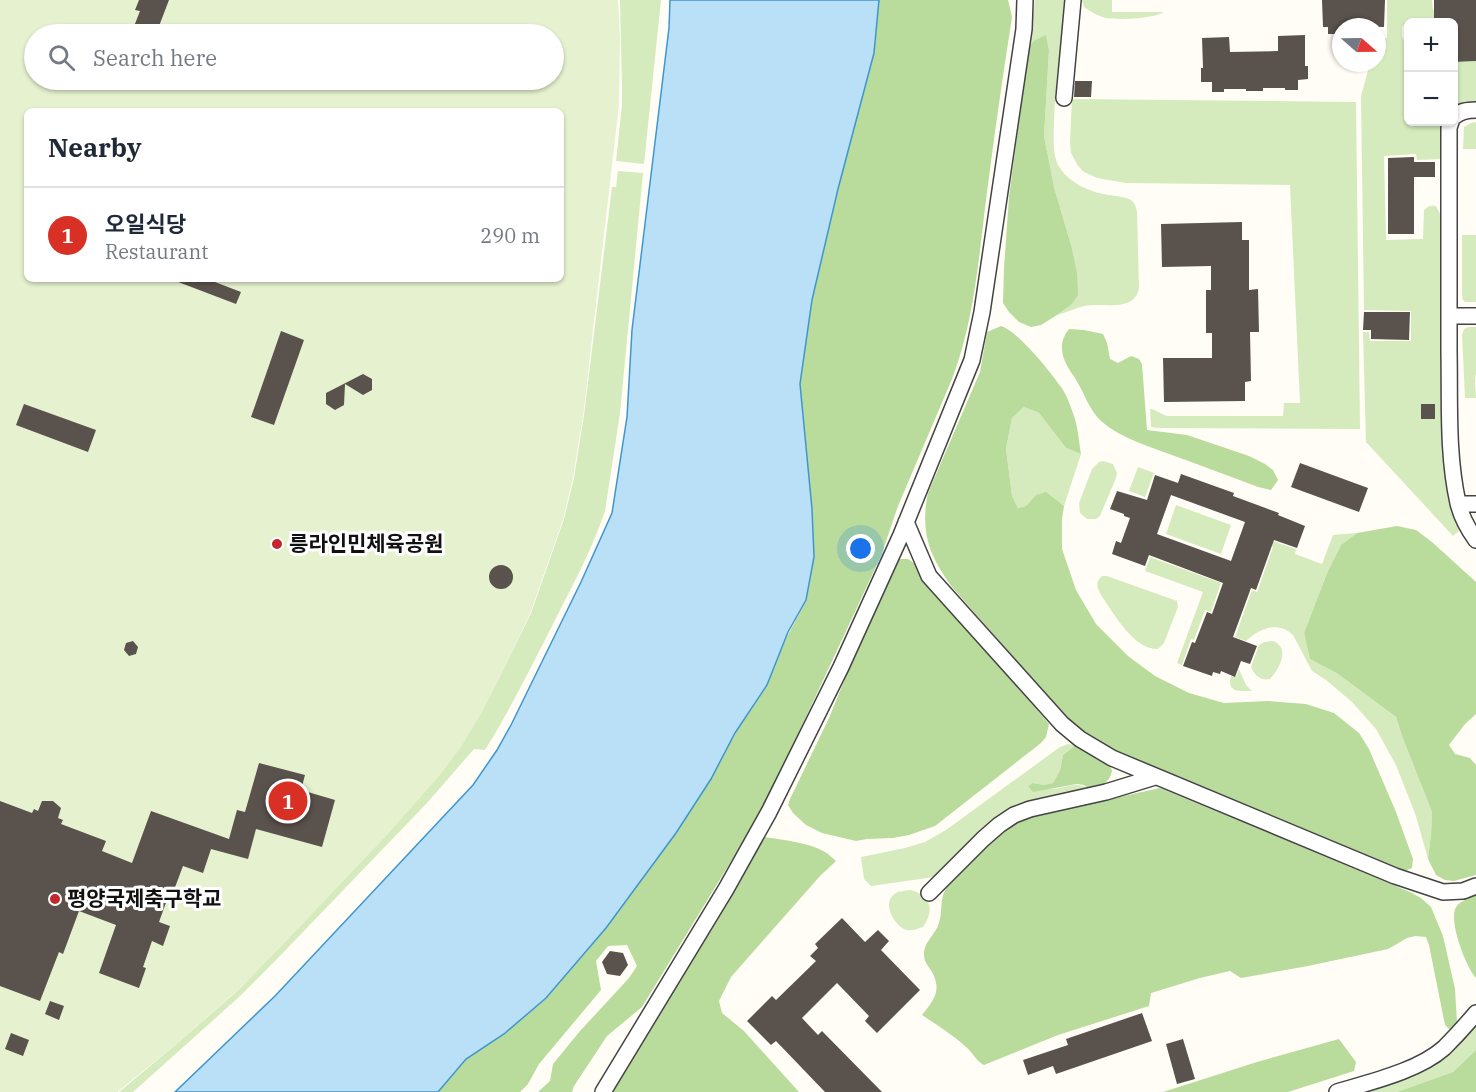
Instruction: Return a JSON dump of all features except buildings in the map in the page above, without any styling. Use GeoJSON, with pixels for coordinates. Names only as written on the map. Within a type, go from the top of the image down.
{"type":"FeatureCollection","features":[{"type":"Feature","properties":{"kind":"street"},"geometry":{"type":"LineString","coordinates":[[603,1092],[726,890],[770,812],[841,667],[906,522],[972,360],[982,312],[1024,29],[1025,0]]}},
{"type":"Feature","properties":{"kind":"street"},"geometry":{"type":"LineString","coordinates":[[1064,98],[1073,0]]}},
{"type":"Feature","properties":{"kind":"street"},"geometry":{"type":"LineString","coordinates":[[1458,113],[1476,110]]}},
{"type":"Feature","properties":{"kind":"street"},"geometry":{"type":"LineString","coordinates":[[1449,126],[1449,316],[1452,459],[1459,504],[1476,540]]}},
{"type":"Feature","properties":{"kind":"street"},"geometry":{"type":"LineString","coordinates":[[1449,316],[1476,316]]}},
{"type":"Feature","properties":{"kind":"street"},"geometry":{"type":"LineString","coordinates":[[1459,504],[1476,504]]}},
{"type":"Feature","properties":{"kind":"street"},"geometry":{"type":"LineString","coordinates":[[906,522],[929,576],[1062,724],[1080,739],[1112,758],[1155,777],[1395,876],[1443,892],[1462,891],[1476,886]]}},
{"type":"Feature","properties":{"kind":"street"},"geometry":{"type":"LineString","coordinates":[[929,893],[983,839],[1014,815],[1155,777]]}},
{"type":"Feature","properties":{"kind":"street"},"geometry":{"type":"LineString","coordinates":[[1337,1092],[1383,1078],[1420,1063],[1443,1049],[1476,1014]]}},
{"type":"Feature","properties":{"kind":"green space","name":"릉라인민체육공원"},"geometry":{"type":"Polygon","coordinates":[[[0,0],[618,0],[619,105],[583,415],[573,478],[563,519],[530,613],[482,712],[461,747],[439,776],[386,836],[273,955],[180,1041],[117,1092],[0,1092],[0,0]]]}},
{"type":"Feature","properties":{"kind":"green space"},"geometry":{"type":"Polygon","coordinates":[[[620,0],[661,0],[644,164],[616,161],[622,105],[620,0]]]}},
{"type":"Feature","properties":{"kind":"green space"},"geometry":{"type":"Polygon","coordinates":[[[879,0],[1008,0],[1012,17],[977,273],[965,337],[952,379],[898,506],[881,556],[763,809],[642,1007],[607,1036],[572,1092],[538,1092],[550,1081],[553,1064],[637,966],[627,945],[608,946],[596,961],[601,990],[539,1064],[528,1084],[520,1092],[438,1092],[466,1059],[504,1034],[546,998],[606,928],[676,833],[711,779],[806,601],[814,557],[812,509],[800,384],[812,300],[838,189],[874,53],[879,0]]]}},
{"type":"Feature","properties":{"kind":"green space"},"geometry":{"type":"Polygon","coordinates":[[[1035,0],[1066,0],[1054,120],[1054,149],[1058,165],[1073,182],[1080,186],[1101,194],[1131,200],[1136,208],[1139,289],[1131,301],[1124,304],[1084,306],[1057,315],[1071,305],[1071,245],[1054,187],[1044,136],[1049,50],[1046,36],[1035,40],[1029,46],[1035,0]]]}},
{"type":"Feature","properties":{"kind":"green space"},"geometry":{"type":"Polygon","coordinates":[[[1082,0],[1112,0],[1112,12],[1164,12],[1144,18],[1106,18],[1084,7],[1082,0]]]}},
{"type":"Feature","properties":{"kind":"green space"},"geometry":{"type":"Polygon","coordinates":[[[1387,0],[1432,0],[1433,10],[1476,9],[1476,22],[1458,22],[1458,18],[1404,18],[1402,37],[1404,40],[1404,126],[1441,126],[1440,159],[1417,160],[1416,154],[1384,156],[1386,240],[1423,239],[1424,210],[1430,206],[1436,206],[1440,214],[1446,484],[1451,508],[1462,528],[1453,536],[1366,442],[1363,332],[1369,332],[1370,341],[1411,341],[1411,311],[1364,310],[1361,96],[1368,72],[1386,72],[1387,0]]]}},
{"type":"Feature","properties":{"kind":"green space"},"geometry":{"type":"Polygon","coordinates":[[[1046,35],[1049,50],[1044,136],[1054,187],[1077,273],[1078,295],[1071,305],[1057,315],[1041,325],[1031,327],[1019,322],[1003,303],[1004,268],[1009,197],[1029,46],[1046,35]]]}},
{"type":"Feature","properties":{"kind":"green space"},"geometry":{"type":"Polygon","coordinates":[[[1476,61],[1476,103],[1458,104],[1458,62],[1476,61]]]}},
{"type":"Feature","properties":{"kind":"green space"},"geometry":{"type":"Polygon","coordinates":[[[1072,99],[1356,102],[1360,429],[1151,427],[1150,409],[1167,416],[1283,416],[1284,403],[1300,403],[1290,185],[1126,183],[1097,178],[1084,172],[1071,153],[1072,99]]]}},
{"type":"Feature","properties":{"kind":"green space"},"geometry":{"type":"Polygon","coordinates":[[[1476,122],[1476,149],[1463,149],[1464,127],[1476,122]]]}},
{"type":"Feature","properties":{"kind":"green space"},"geometry":{"type":"Polygon","coordinates":[[[618,171],[643,173],[620,413],[605,511],[581,569],[503,719],[485,750],[474,749],[427,803],[238,998],[133,1092],[119,1092],[180,1041],[236,992],[264,964],[180,1040],[117,1092],[104,1092],[176,1037],[233,987],[431,775],[455,744],[476,709],[518,627],[539,547],[554,469],[576,182],[609,186],[583,415],[563,519],[530,613],[494,689],[531,613],[564,519],[574,478],[584,415],[612,187],[616,187],[618,171]]]}},
{"type":"Feature","properties":{"kind":"green space"},"geometry":{"type":"Polygon","coordinates":[[[1462,235],[1476,235],[1476,302],[1463,300],[1462,235]]]}},
{"type":"Feature","properties":{"kind":"green space"},"geometry":{"type":"Polygon","coordinates":[[[1001,326],[1025,344],[1043,364],[1063,390],[1074,416],[1081,454],[1066,448],[1039,413],[1024,407],[1012,418],[1006,449],[1012,496],[1018,508],[1026,506],[1036,495],[1046,492],[1064,506],[1062,549],[1076,590],[1096,624],[1128,656],[1155,676],[1189,693],[1224,703],[1268,701],[1306,704],[1334,713],[1359,733],[1369,749],[1413,859],[1412,868],[1405,871],[1160,771],[1086,735],[1067,718],[952,587],[937,565],[928,543],[925,520],[928,493],[980,372],[987,332],[1001,326]]]}},
{"type":"Feature","properties":{"kind":"green space"},"geometry":{"type":"Polygon","coordinates":[[[1476,327],[1476,398],[1465,398],[1462,335],[1464,329],[1476,327]]]}},
{"type":"Feature","properties":{"kind":"green space"},"geometry":{"type":"Polygon","coordinates":[[[1069,329],[1103,334],[1110,359],[1118,363],[1131,356],[1139,359],[1142,364],[1147,430],[1187,435],[1249,456],[1273,470],[1278,480],[1271,490],[1135,441],[1101,421],[1067,366],[1062,342],[1069,329]]]}},
{"type":"Feature","properties":{"kind":"green space"},"geometry":{"type":"Polygon","coordinates":[[[1024,407],[1039,413],[1066,448],[1081,454],[1064,506],[1055,500],[1036,495],[1026,506],[1018,508],[1012,496],[1006,449],[1012,418],[1024,407]]]}},
{"type":"Feature","properties":{"kind":"green space"},"geometry":{"type":"Polygon","coordinates":[[[1103,461],[1113,464],[1117,473],[1116,478],[1100,516],[1096,519],[1087,519],[1080,513],[1079,503],[1092,469],[1103,461]]]}},
{"type":"Feature","properties":{"kind":"green space"},"geometry":{"type":"Polygon","coordinates":[[[1138,467],[1154,473],[1145,497],[1129,491],[1138,467]]]}},
{"type":"Feature","properties":{"kind":"green space"},"geometry":{"type":"Polygon","coordinates":[[[1176,505],[1231,525],[1221,554],[1166,534],[1176,505]]]}},
{"type":"Feature","properties":{"kind":"green space"},"geometry":{"type":"Polygon","coordinates":[[[1397,526],[1416,530],[1476,582],[1476,714],[1449,745],[1455,754],[1470,758],[1476,765],[1476,875],[1454,881],[1445,880],[1436,875],[1428,859],[1432,812],[1396,717],[1338,674],[1310,659],[1304,633],[1327,573],[1341,545],[1357,533],[1397,526]]]}},
{"type":"Feature","properties":{"kind":"green space"},"geometry":{"type":"Polygon","coordinates":[[[1357,533],[1341,545],[1327,573],[1304,633],[1310,659],[1338,674],[1396,717],[1432,812],[1428,859],[1416,816],[1396,765],[1376,729],[1352,702],[1312,671],[1293,635],[1287,630],[1269,628],[1246,641],[1235,637],[1252,590],[1257,592],[1273,547],[1269,545],[1270,540],[1296,549],[1295,554],[1322,564],[1333,535],[1357,533]]]}},
{"type":"Feature","properties":{"kind":"green space"},"geometry":{"type":"Polygon","coordinates":[[[1150,557],[1221,583],[1211,612],[1205,610],[1182,665],[1177,663],[1203,592],[1145,571],[1150,557]]]}},
{"type":"Feature","properties":{"kind":"green space"},"geometry":{"type":"Polygon","coordinates":[[[899,559],[908,559],[915,564],[922,577],[1049,724],[1046,737],[1041,743],[935,826],[909,835],[856,841],[822,833],[806,825],[788,805],[829,718],[871,615],[899,559]]]}},
{"type":"Feature","properties":{"kind":"green space"},"geometry":{"type":"Polygon","coordinates":[[[1102,576],[1177,601],[1178,607],[1164,643],[1158,649],[1141,644],[1118,621],[1098,590],[1097,585],[1102,576]]]}},
{"type":"Feature","properties":{"kind":"green space"},"geometry":{"type":"Polygon","coordinates":[[[1273,641],[1281,648],[1282,659],[1270,679],[1264,679],[1256,675],[1251,667],[1259,645],[1273,641]]]}},
{"type":"Feature","properties":{"kind":"green space"},"geometry":{"type":"Polygon","coordinates":[[[1239,669],[1246,685],[1252,691],[1235,690],[1230,686],[1231,676],[1236,677],[1239,669]]]}},
{"type":"Feature","properties":{"kind":"green space"},"geometry":{"type":"Polygon","coordinates":[[[1068,744],[1076,745],[1063,755],[1060,770],[1053,783],[1044,785],[1033,783],[1049,789],[1080,785],[1089,789],[1029,803],[934,877],[871,886],[864,879],[861,857],[925,842],[946,830],[1060,747],[1068,744]]]}},
{"type":"Feature","properties":{"kind":"green space"},"geometry":{"type":"Polygon","coordinates":[[[1076,745],[1110,765],[1112,771],[1107,782],[1089,789],[1077,784],[1033,792],[1028,786],[1033,783],[1044,785],[1053,783],[1060,770],[1063,755],[1076,745]]]}},
{"type":"Feature","properties":{"kind":"green space"},"geometry":{"type":"Polygon","coordinates":[[[1160,788],[1421,898],[1431,907],[1443,936],[1455,989],[1457,1022],[1454,1030],[1445,1025],[1426,937],[1415,936],[1388,949],[1308,966],[1241,978],[1230,971],[1200,978],[1151,993],[1149,1006],[1058,1035],[984,1065],[956,1038],[922,1015],[933,1000],[936,990],[935,979],[925,960],[924,951],[938,926],[945,890],[997,835],[1016,822],[1033,816],[1160,788]]]}},
{"type":"Feature","properties":{"kind":"green space"},"geometry":{"type":"Polygon","coordinates":[[[764,837],[811,846],[836,861],[731,977],[719,1001],[722,1013],[744,1031],[799,1092],[612,1092],[764,837]]]}},
{"type":"Feature","properties":{"kind":"green space"},"geometry":{"type":"Polygon","coordinates":[[[910,890],[927,899],[930,909],[923,927],[914,930],[900,926],[889,907],[889,902],[896,893],[910,890]]]}},
{"type":"Feature","properties":{"kind":"green space"},"geometry":{"type":"Polygon","coordinates":[[[1476,895],[1476,978],[1459,944],[1454,914],[1458,905],[1476,895]]]}},
{"type":"Feature","properties":{"kind":"green space"},"geometry":{"type":"Polygon","coordinates":[[[1476,1027],[1476,1050],[1453,1072],[1397,1092],[1357,1092],[1434,1066],[1452,1052],[1476,1027]]]}},
{"type":"Feature","properties":{"kind":"green space"},"geometry":{"type":"Polygon","coordinates":[[[1339,1039],[1356,1062],[1354,1071],[1288,1092],[1163,1092],[1257,1062],[1339,1039]]]}},
{"type":"Feature","properties":{"kind":"green space"},"geometry":{"type":"Polygon","coordinates":[[[1476,1050],[1476,1092],[1397,1092],[1453,1072],[1476,1050]]]}},
{"type":"Feature","properties":{"kind":"water"},"geometry":{"type":"Polygon","coordinates":[[[670,0],[879,0],[874,53],[838,189],[812,300],[800,384],[812,509],[814,557],[806,600],[788,632],[767,685],[735,733],[711,779],[676,833],[606,928],[546,998],[504,1034],[466,1059],[438,1092],[175,1092],[275,996],[473,785],[511,725],[581,582],[612,513],[627,417],[632,330],[669,28],[670,0]]]}},
{"type":"Feature","properties":{"kind":"place","name":"릉라인민체육공원"},"geometry":{"type":"Point","coordinates":[277,544]}},
{"type":"Feature","properties":{"kind":"place","name":"오일식당"},"geometry":{"type":"Point","coordinates":[288,801]}},
{"type":"Feature","properties":{"kind":"place","name":"평양국제축구학교"},"geometry":{"type":"Point","coordinates":[55,899]}}]}
